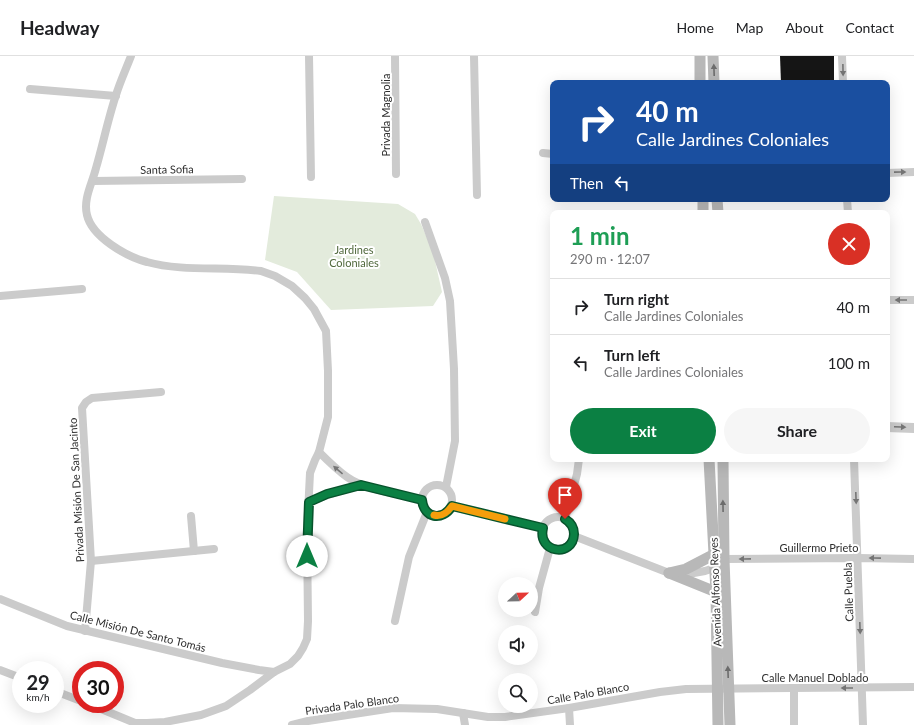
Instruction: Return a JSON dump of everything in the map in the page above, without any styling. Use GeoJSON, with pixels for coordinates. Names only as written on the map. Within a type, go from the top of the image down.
{"type":"FeatureCollection","features":[{"type":"Feature","properties":{"kind":"main road"},"geometry":{"type":"LineString","coordinates":[[700,56],[700,80]]}},
{"type":"Feature","properties":{"kind":"main road"},"geometry":{"type":"LineString","coordinates":[[714,56],[714,80]]}},
{"type":"Feature","properties":{"kind":"main road","name":"Avenida Alfonso Reyes"},"geometry":{"type":"LineString","coordinates":[[709,462],[719,557],[729,689],[730,725]]}},
{"type":"Feature","properties":{"kind":"main road","name":"Avenida Alfonso Reyes"},"geometry":{"type":"LineString","coordinates":[[718,725],[716,592],[714,568],[719,557],[723,462]]}},
{"type":"Feature","properties":{"kind":"main road"},"geometry":{"type":"LineString","coordinates":[[669,572],[719,557]]}},
{"type":"Feature","properties":{"kind":"main road"},"geometry":{"type":"LineString","coordinates":[[669,572],[716,592]]}},
{"type":"Feature","properties":{"kind":"street"},"geometry":{"type":"LineString","coordinates":[[111,713],[135,723],[165,722],[201,715],[226,706],[274,672],[290,664],[304,648],[308,621],[307,561],[310,473],[319,452],[328,417],[326,331],[314,309],[292,286],[275,276],[262,272],[172,266],[147,262],[126,254],[106,241],[92,226],[87,212],[87,195],[93,181],[116,96],[131,56]]}},
{"type":"Feature","properties":{"kind":"street"},"geometry":{"type":"LineString","coordinates":[[309,56],[311,177]]}},
{"type":"Feature","properties":{"kind":"street","name":"Privada Magnolia"},"geometry":{"type":"LineString","coordinates":[[396,56],[396,174]]}},
{"type":"Feature","properties":{"kind":"street"},"geometry":{"type":"LineString","coordinates":[[474,56],[476,194]]}},
{"type":"Feature","properties":{"kind":"street"},"geometry":{"type":"LineString","coordinates":[[842,56],[843,80]]}},
{"type":"Feature","properties":{"kind":"street"},"geometry":{"type":"LineString","coordinates":[[30,90],[116,96]]}},
{"type":"Feature","properties":{"kind":"street"},"geometry":{"type":"LineString","coordinates":[[543,153],[550,154]]}},
{"type":"Feature","properties":{"kind":"street"},"geometry":{"type":"LineString","coordinates":[[890,173],[914,172]]}},
{"type":"Feature","properties":{"kind":"street","name":"Santa Sofia"},"geometry":{"type":"LineString","coordinates":[[93,181],[242,179]]}},
{"type":"Feature","properties":{"kind":"street"},"geometry":{"type":"LineString","coordinates":[[425,222],[445,278],[450,301],[454,369],[454,441],[446,487]]}},
{"type":"Feature","properties":{"kind":"street"},"geometry":{"type":"LineString","coordinates":[[0,296],[82,289]]}},
{"type":"Feature","properties":{"kind":"street"},"geometry":{"type":"LineString","coordinates":[[890,300],[914,300]]}},
{"type":"Feature","properties":{"kind":"street","name":"Privada Misión De San Jacinto"},"geometry":{"type":"LineString","coordinates":[[85,631],[91,561],[82,408],[86,402],[92,398],[161,392]]}},
{"type":"Feature","properties":{"kind":"street"},"geometry":{"type":"LineString","coordinates":[[890,427],[914,428]]}},
{"type":"Feature","properties":{"kind":"street"},"geometry":{"type":"LineString","coordinates":[[319,452],[340,472],[361,485],[422,500]]}},
{"type":"Feature","properties":{"kind":"street"},"geometry":{"type":"LineString","coordinates":[[565,519],[579,462]]}},
{"type":"Feature","properties":{"kind":"street","name":"Calle Puebla"},"geometry":{"type":"LineString","coordinates":[[854,462],[863,725]]}},
{"type":"Feature","properties":{"kind":"street"},"geometry":{"type":"LineString","coordinates":[[309,502],[327,494],[361,485]]}},
{"type":"Feature","properties":{"kind":"street"},"geometry":{"type":"LineString","coordinates":[[433,485],[446,487],[452,496],[452,506],[446,513],[441,515],[432,515],[427,512],[422,504],[422,500],[423,494],[427,488],[433,485]]}},
{"type":"Feature","properties":{"kind":"street"},"geometry":{"type":"LineString","coordinates":[[452,506],[543,528]]}},
{"type":"Feature","properties":{"kind":"street"},"geometry":{"type":"LineString","coordinates":[[395,621],[410,557],[427,512]]}},
{"type":"Feature","properties":{"kind":"street"},"geometry":{"type":"LineString","coordinates":[[191,516],[194,551]]}},
{"type":"Feature","properties":{"kind":"street"},"geometry":{"type":"LineString","coordinates":[[558,517],[565,519],[572,526],[574,536],[572,542],[563,549],[557,550],[550,548],[544,542],[542,537],[543,528],[546,522],[552,518],[558,517]]}},
{"type":"Feature","properties":{"kind":"street"},"geometry":{"type":"LineString","coordinates":[[574,536],[669,572],[688,574],[714,568]]}},
{"type":"Feature","properties":{"kind":"street"},"geometry":{"type":"LineString","coordinates":[[538,594],[550,548]]}},
{"type":"Feature","properties":{"kind":"street"},"geometry":{"type":"LineString","coordinates":[[91,561],[214,549]]}},
{"type":"Feature","properties":{"kind":"street","name":"Guillermo Prieto"},"geometry":{"type":"LineString","coordinates":[[719,557],[914,559]]}},
{"type":"Feature","properties":{"kind":"street","name":"Calle Misión De Santo Tomás"},"geometry":{"type":"LineString","coordinates":[[0,599],[67,626],[85,631],[222,663],[274,672]]}},
{"type":"Feature","properties":{"kind":"street"},"geometry":{"type":"LineString","coordinates":[[0,670],[12,675]]}},
{"type":"Feature","properties":{"kind":"street","name":"Calle Manuel Doblado"},"geometry":{"type":"LineString","coordinates":[[717,688],[914,687]]}},
{"type":"Feature","properties":{"kind":"street","name":"Calle Palo Blanco"},"geometry":{"type":"LineString","coordinates":[[464,713],[488,717],[505,717],[569,708],[660,692],[717,688]]}},
{"type":"Feature","properties":{"kind":"street"},"geometry":{"type":"LineString","coordinates":[[794,688],[794,725]]}},
{"type":"Feature","properties":{"kind":"street","name":"Privada Palo Blanco"},"geometry":{"type":"LineString","coordinates":[[292,725],[308,721],[393,708],[437,709],[464,713]]}},
{"type":"Feature","properties":{"kind":"street"},"geometry":{"type":"LineString","coordinates":[[569,708],[570,725]]}},
{"type":"Feature","properties":{"kind":"street"},"geometry":{"type":"LineString","coordinates":[[464,713],[464,725]]}},
{"type":"Feature","properties":{"kind":"green space","name":"Jardines Coloniales"},"geometry":{"type":"Polygon","coordinates":[[[274,196],[398,204],[415,214],[421,224],[433,252],[442,292],[433,306],[331,310],[297,272],[265,260],[274,196]]]}},
{"type":"Feature","properties":{"kind":"building"},"geometry":{"type":"Polygon","coordinates":[[[780,56],[834,56],[834,80],[781,80],[780,56]]]}},
{"type":"Feature","properties":{"kind":"slow traffic"},"geometry":{"type":"LineString","coordinates":[[434,515],[436,516],[446,513],[452,506],[505,519]]}},
{"type":"Feature","properties":{"kind":"route"},"geometry":{"type":"LineString","coordinates":[[307,556],[309,502],[327,494],[361,485],[422,500],[424,509],[436,516],[446,513],[452,506],[543,528],[542,537],[544,542],[550,548],[557,550],[568,546],[572,542],[574,536],[572,526],[565,519]]}}]}
